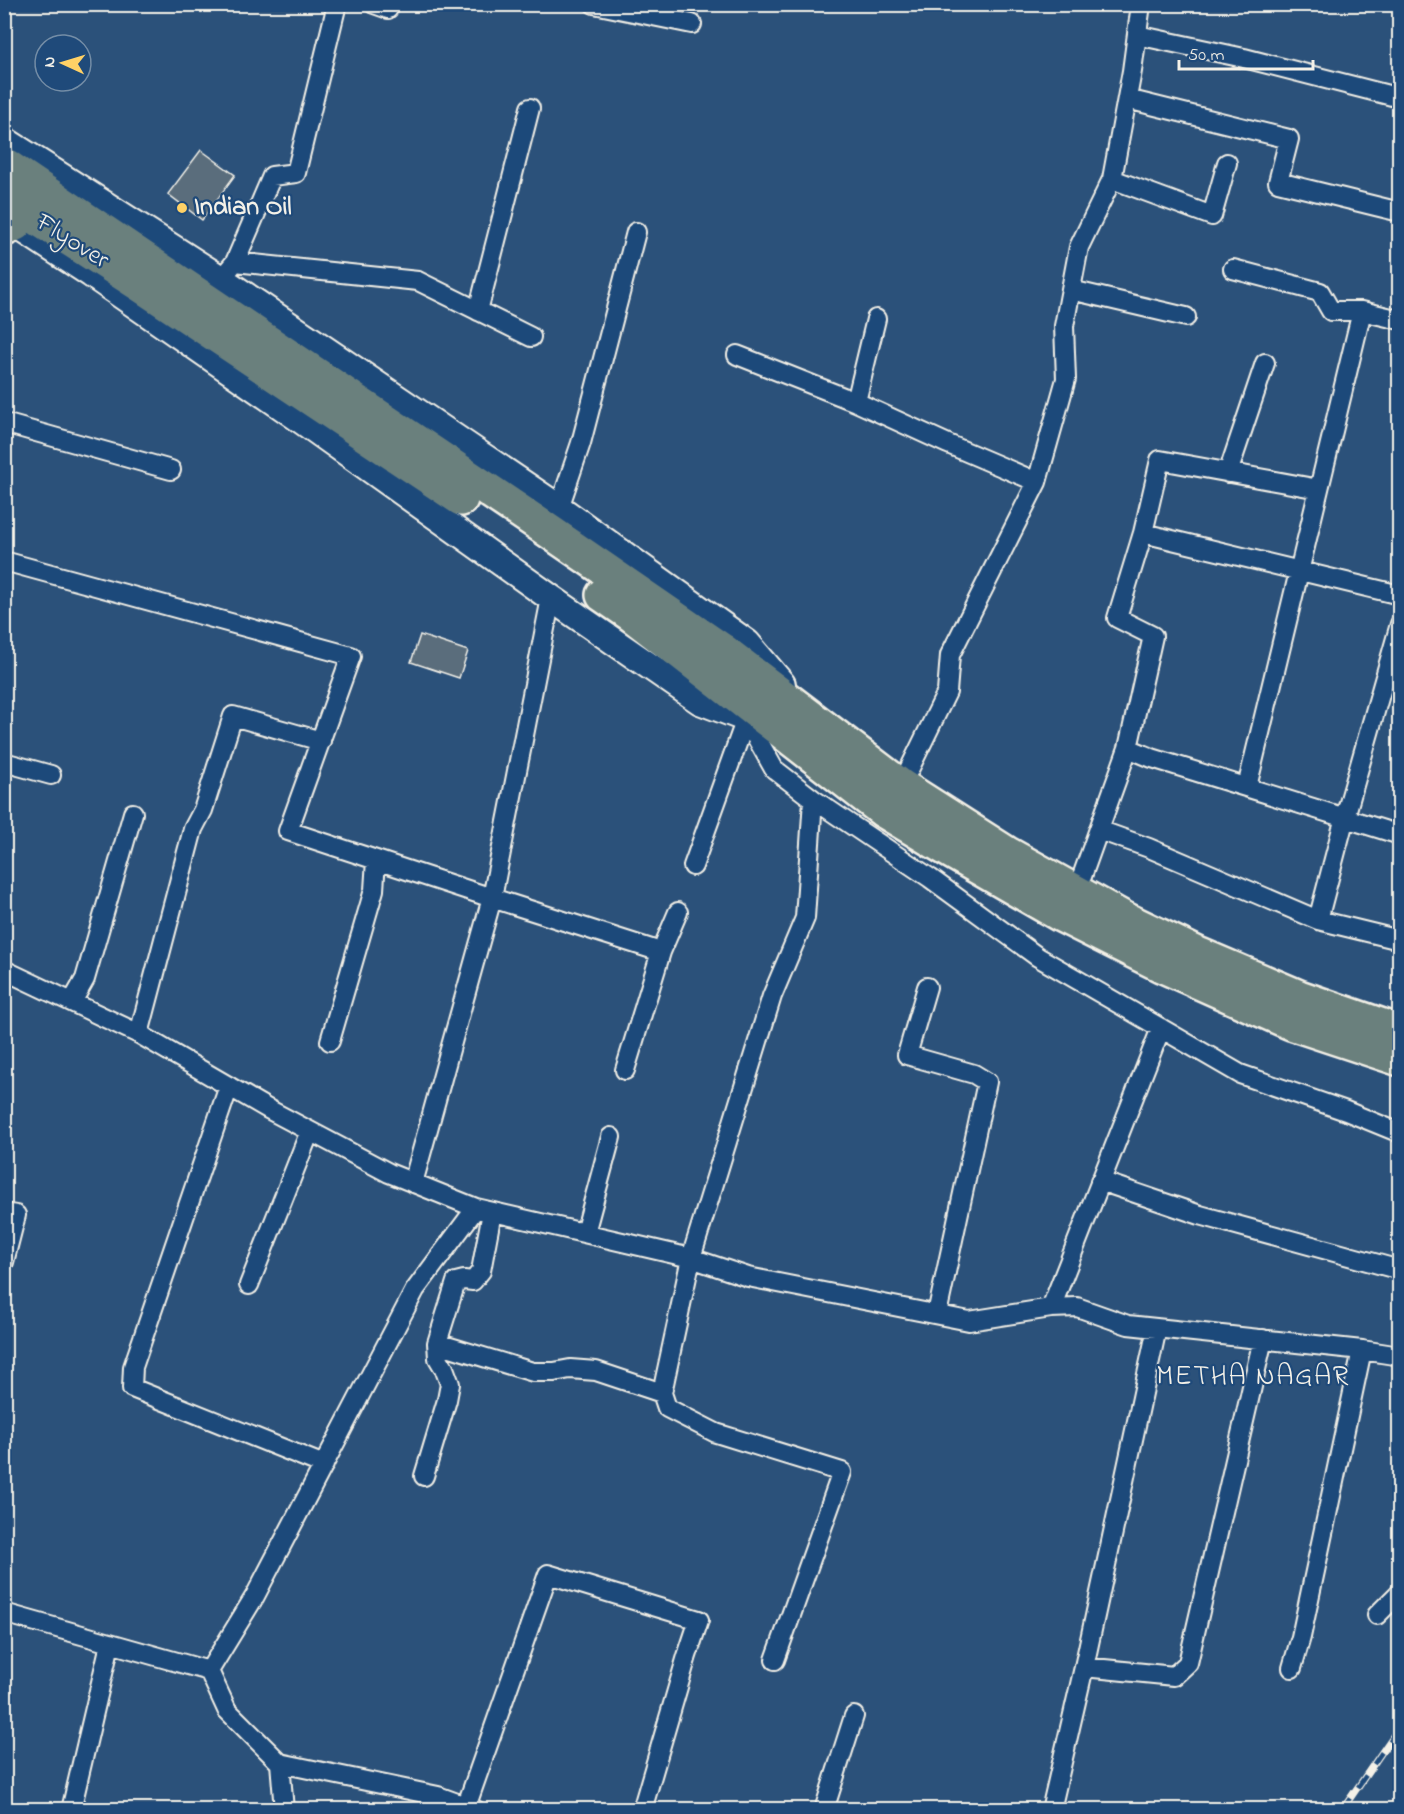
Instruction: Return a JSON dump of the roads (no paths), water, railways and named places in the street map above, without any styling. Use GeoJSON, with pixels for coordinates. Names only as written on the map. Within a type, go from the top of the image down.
{"type":"FeatureCollection","features":[{"type":"Feature","properties":{"kind":"highway"},"geometry":{"type":"LineString","coordinates":[[4,164],[533,520],[800,727],[884,811],[1061,915],[1163,966],[1291,1023],[1400,1059]]}},
{"type":"Feature","properties":{"kind":"highway","name":"Flyover"},"geometry":{"type":"LineString","coordinates":[[8,218],[140,285],[632,615],[712,659]]}},
{"type":"Feature","properties":{"kind":"highway"},"geometry":{"type":"LineString","coordinates":[[800,727],[902,786],[1006,853],[1121,917],[1200,955],[1299,997],[1400,1032]]}},
{"type":"Feature","properties":{"kind":"street"},"geometry":{"type":"LineString","coordinates":[[228,271],[272,176],[296,173],[337,4]]}},
{"type":"Feature","properties":{"kind":"street"},"geometry":{"type":"LineString","coordinates":[[374,4],[388,9],[389,4]]}},
{"type":"Feature","properties":{"kind":"street"},"geometry":{"type":"LineString","coordinates":[[594,4],[692,24]]}},
{"type":"Feature","properties":{"kind":"street"},"geometry":{"type":"LineString","coordinates":[[902,786],[947,692],[950,655],[1037,482],[1066,379],[1064,326],[1079,247],[1112,179],[1141,4]]}},
{"type":"Feature","properties":{"kind":"street"},"geometry":{"type":"LineString","coordinates":[[1137,35],[1244,58],[1400,98]]}},
{"type":"Feature","properties":{"kind":"street"},"geometry":{"type":"LineString","coordinates":[[1127,99],[1289,139],[1278,182],[1400,212]]}},
{"type":"Feature","properties":{"kind":"street"},"geometry":{"type":"LineString","coordinates":[[478,311],[530,108]]}},
{"type":"Feature","properties":{"kind":"street"},"geometry":{"type":"LineString","coordinates":[[4,140],[228,271],[747,643],[800,727]]}},
{"type":"Feature","properties":{"kind":"street"},"geometry":{"type":"LineString","coordinates":[[1112,179],[1212,216],[1227,163]]}},
{"type":"Feature","properties":{"kind":"street"},"geometry":{"type":"LineString","coordinates":[[8,218],[297,417],[551,598],[700,700],[746,719],[800,727]]}},
{"type":"Feature","properties":{"kind":"street"},"geometry":{"type":"LineString","coordinates":[[559,508],[581,443],[636,232]]}},
{"type":"Feature","properties":{"kind":"street"},"geometry":{"type":"LineString","coordinates":[[1233,269],[1320,292],[1331,311],[1362,311],[1400,320]]}},
{"type":"Feature","properties":{"kind":"street"},"geometry":{"type":"LineString","coordinates":[[228,271],[418,282],[531,337]]}},
{"type":"Feature","properties":{"kind":"street"},"geometry":{"type":"LineString","coordinates":[[1071,290],[1186,317]]}},
{"type":"Feature","properties":{"kind":"street"},"geometry":{"type":"LineString","coordinates":[[1247,787],[1362,311]]}},
{"type":"Feature","properties":{"kind":"street"},"geometry":{"type":"LineString","coordinates":[[856,402],[876,319]]}},
{"type":"Feature","properties":{"kind":"street"},"geometry":{"type":"LineString","coordinates":[[737,355],[856,402],[1037,482]]}},
{"type":"Feature","properties":{"kind":"street"},"geometry":{"type":"LineString","coordinates":[[1228,473],[1265,363]]}},
{"type":"Feature","properties":{"kind":"street"},"geometry":{"type":"LineString","coordinates":[[4,423],[171,470]]}},
{"type":"Feature","properties":{"kind":"street"},"geometry":{"type":"LineString","coordinates":[[1076,893],[1128,748],[1153,636],[1117,618],[1143,533],[1160,460],[1319,489]]}},
{"type":"Feature","properties":{"kind":"street"},"geometry":{"type":"LineString","coordinates":[[1143,533],[1400,595]]}},
{"type":"Feature","properties":{"kind":"street"},"geometry":{"type":"LineString","coordinates":[[4,561],[351,656],[288,831],[662,952]]}},
{"type":"Feature","properties":{"kind":"street"},"geometry":{"type":"LineString","coordinates":[[413,1183],[492,898],[551,598]]}},
{"type":"Feature","properties":{"kind":"street"},"geometry":{"type":"LineString","coordinates":[[1318,920],[1400,624]]}},
{"type":"Feature","properties":{"kind":"street"},"geometry":{"type":"LineString","coordinates":[[139,1034],[193,828],[203,810],[233,716],[321,741]]}},
{"type":"Feature","properties":{"kind":"street"},"geometry":{"type":"LineString","coordinates":[[746,719],[774,769],[813,800],[930,878],[1038,957],[1240,1074],[1346,1111],[1400,1133]]}},
{"type":"Feature","properties":{"kind":"street"},"geometry":{"type":"LineString","coordinates":[[693,866],[746,719]]}},
{"type":"Feature","properties":{"kind":"street"},"geometry":{"type":"LineString","coordinates":[[1128,748],[1152,758],[1400,835]]}},
{"type":"Feature","properties":{"kind":"street"},"geometry":{"type":"LineString","coordinates":[[4,762],[51,775]]}},
{"type":"Feature","properties":{"kind":"street"},"geometry":{"type":"LineString","coordinates":[[775,1660],[842,1472],[716,1433],[667,1408],[662,1393],[691,1258],[772,996],[805,918],[813,800]]}},
{"type":"Feature","properties":{"kind":"street"},"geometry":{"type":"LineString","coordinates":[[72,1002],[84,979],[133,813]]}},
{"type":"Feature","properties":{"kind":"street"},"geometry":{"type":"LineString","coordinates":[[1099,830],[1149,848],[1318,920],[1400,940]]}},
{"type":"Feature","properties":{"kind":"street"},"geometry":{"type":"LineString","coordinates":[[330,1041],[374,890],[376,860]]}},
{"type":"Feature","properties":{"kind":"street"},"geometry":{"type":"LineString","coordinates":[[625,1070],[662,952],[678,912]]}},
{"type":"Feature","properties":{"kind":"street"},"geometry":{"type":"LineString","coordinates":[[6,976],[72,1002],[139,1034],[389,1173],[484,1210],[691,1258],[748,1276],[969,1321],[1077,1306],[1128,1325],[1400,1356]]}},
{"type":"Feature","properties":{"kind":"street"},"geometry":{"type":"LineString","coordinates":[[927,987],[907,1055],[974,1074],[987,1082],[937,1314]]}},
{"type":"Feature","properties":{"kind":"street"},"geometry":{"type":"LineString","coordinates":[[1052,1308],[1161,1028]]}},
{"type":"Feature","properties":{"kind":"street"},"geometry":{"type":"LineString","coordinates":[[229,1086],[133,1367],[132,1388],[324,1465]]}},
{"type":"Feature","properties":{"kind":"street"},"geometry":{"type":"LineString","coordinates":[[249,1285],[310,1131]]}},
{"type":"Feature","properties":{"kind":"street"},"geometry":{"type":"LineString","coordinates":[[585,1233],[611,1137]]}},
{"type":"Feature","properties":{"kind":"street"},"geometry":{"type":"LineString","coordinates":[[1100,1181],[1200,1215],[1400,1270]]}},
{"type":"Feature","properties":{"kind":"street"},"geometry":{"type":"LineString","coordinates":[[209,1671],[255,1596],[415,1290],[484,1210]]}},
{"type":"Feature","properties":{"kind":"street"},"geometry":{"type":"LineString","coordinates":[[424,1476],[450,1384],[438,1358],[437,1343],[456,1282],[473,1281],[481,1271],[484,1210]]}},
{"type":"Feature","properties":{"kind":"street"},"geometry":{"type":"LineString","coordinates":[[4,1213],[16,1215],[4,1262]]}},
{"type":"Feature","properties":{"kind":"street"},"geometry":{"type":"LineString","coordinates":[[1051,1809],[1157,1328]]}},
{"type":"Feature","properties":{"kind":"street"},"geometry":{"type":"LineString","coordinates":[[1084,1666],[1174,1676],[1188,1663],[1263,1339]]}},
{"type":"Feature","properties":{"kind":"street"},"geometry":{"type":"LineString","coordinates":[[437,1343],[533,1372],[570,1369],[596,1371],[662,1393]]}},
{"type":"Feature","properties":{"kind":"street"},"geometry":{"type":"LineString","coordinates":[[1292,1668],[1301,1638],[1362,1350]]}},
{"type":"Feature","properties":{"kind":"street"},"geometry":{"type":"LineString","coordinates":[[4,1613],[209,1671],[227,1710],[280,1763],[438,1796],[469,1808],[548,1574],[699,1620],[642,1809]]}},
{"type":"Feature","properties":{"kind":"street"},"geometry":{"type":"LineString","coordinates":[[1377,1615],[1400,1592]]}},
{"type":"Feature","properties":{"kind":"street"},"geometry":{"type":"LineString","coordinates":[[71,1809],[110,1644]]}},
{"type":"Feature","properties":{"kind":"street"},"geometry":{"type":"LineString","coordinates":[[824,1809],[854,1716]]}},
{"type":"Feature","properties":{"kind":"street"},"geometry":{"type":"LineString","coordinates":[[280,1763],[284,1809]]}},
{"type":"Feature","properties":{"kind":"railway"},"geometry":{"type":"LineString","coordinates":[[1342,1810],[1400,1726]]}},
{"type":"Feature","properties":{"kind":"place","name":"Indian Oil"},"geometry":{"type":"Point","coordinates":[182,208]}},
{"type":"Feature","properties":{"kind":"district","name":"METHA NAGAR"},"geometry":{"type":"Point","coordinates":[1253,1377]}}]}
